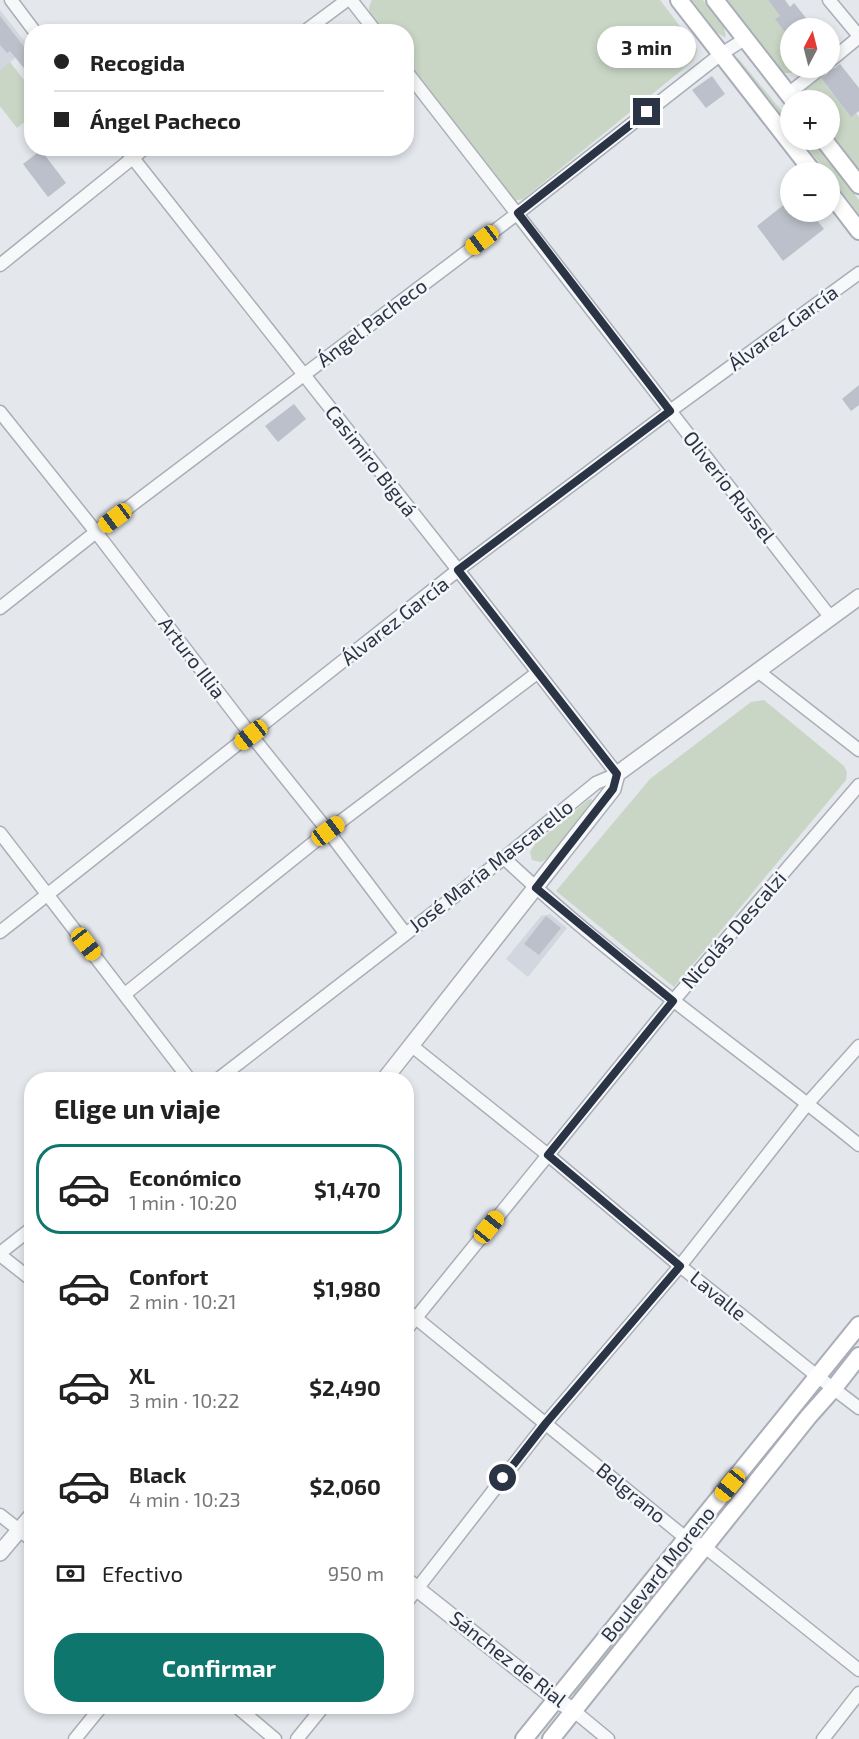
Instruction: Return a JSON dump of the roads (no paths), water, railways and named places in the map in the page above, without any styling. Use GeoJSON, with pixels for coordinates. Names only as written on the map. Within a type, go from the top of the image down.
{"type":"FeatureCollection","features":[{"type":"Feature","properties":{"kind":"main road"},"geometry":{"type":"LineString","coordinates":[[679,0],[805,162]]}},
{"type":"Feature","properties":{"kind":"main road"},"geometry":{"type":"LineString","coordinates":[[715,0],[785,90]]}},
{"type":"Feature","properties":{"kind":"main road"},"geometry":{"type":"LineString","coordinates":[[832,150],[859,185]]}},
{"type":"Feature","properties":{"kind":"main road"},"geometry":{"type":"LineString","coordinates":[[840,206],[859,231]]}},
{"type":"Feature","properties":{"kind":"main road","name":"Boulevard Moreno"},"geometry":{"type":"LineString","coordinates":[[524,1739],[859,1324]]}},
{"type":"Feature","properties":{"kind":"main road","name":"Boulevard Moreno"},"geometry":{"type":"LineString","coordinates":[[551,1739],[859,1356]]}},
{"type":"Feature","properties":{"kind":"street"},"geometry":{"type":"LineString","coordinates":[[11,0],[30,24]]}},
{"type":"Feature","properties":{"kind":"street"},"geometry":{"type":"LineString","coordinates":[[315,24],[349,0],[369,24]]}},
{"type":"Feature","properties":{"kind":"street"},"geometry":{"type":"LineString","coordinates":[[829,0],[859,37],[840,53]]}},
{"type":"Feature","properties":{"kind":"street","name":"Ángel Pacheco"},"geometry":{"type":"LineString","coordinates":[[0,608],[96,532],[518,213],[721,54],[745,39]]}},
{"type":"Feature","properties":{"kind":"street"},"geometry":{"type":"LineString","coordinates":[[797,90],[810,78]]}},
{"type":"Feature","properties":{"kind":"street","name":"Oliverio Russel"},"geometry":{"type":"LineString","coordinates":[[414,81],[831,618]]}},
{"type":"Feature","properties":{"kind":"street"},"geometry":{"type":"LineString","coordinates":[[0,265],[126,156]]}},
{"type":"Feature","properties":{"kind":"street","name":"Casimiro Biguá"},"geometry":{"type":"LineString","coordinates":[[131,156],[617,774]]}},
{"type":"Feature","properties":{"kind":"street","name":"Álvarez García"},"geometry":{"type":"LineString","coordinates":[[0,932],[458,570],[859,273]]}},
{"type":"Feature","properties":{"kind":"street","name":"Arturo Illia"},"geometry":{"type":"LineString","coordinates":[[0,412],[96,532],[405,933]]}},
{"type":"Feature","properties":{"kind":"street","name":"José María Mascarello"},"geometry":{"type":"LineString","coordinates":[[227,1072],[504,858],[596,783],[617,774],[859,597]]}},
{"type":"Feature","properties":{"kind":"street"},"geometry":{"type":"LineString","coordinates":[[759,672],[859,750]]}},
{"type":"Feature","properties":{"kind":"street"},"geometry":{"type":"LineString","coordinates":[[125,994],[328,831],[537,673]]}},
{"type":"Feature","properties":{"kind":"street"},"geometry":{"type":"LineString","coordinates":[[391,1072],[613,789],[617,774]]}},
{"type":"Feature","properties":{"kind":"street","name":"Nicolás Descalzi"},"geometry":{"type":"LineString","coordinates":[[414,1310],[548,1155],[673,1001],[859,785]]}},
{"type":"Feature","properties":{"kind":"street"},"geometry":{"type":"LineString","coordinates":[[0,833],[184,1072]]}},
{"type":"Feature","properties":{"kind":"street"},"geometry":{"type":"LineString","coordinates":[[504,858],[536,888],[673,1001],[859,1144]]}},
{"type":"Feature","properties":{"kind":"street","name":"Lavalle"},"geometry":{"type":"LineString","coordinates":[[412,1046],[548,1155],[680,1266],[859,1407]]}},
{"type":"Feature","properties":{"kind":"street"},"geometry":{"type":"LineString","coordinates":[[414,1582],[680,1266],[808,1103],[859,1046]]}},
{"type":"Feature","properties":{"kind":"street"},"geometry":{"type":"LineString","coordinates":[[24,1234],[0,1254],[24,1274]]}},
{"type":"Feature","properties":{"kind":"street","name":"Belgrano"},"geometry":{"type":"LineString","coordinates":[[414,1315],[687,1539],[705,1547],[859,1670]]}},
{"type":"Feature","properties":{"kind":"street"},"geometry":{"type":"LineString","coordinates":[[0,1515],[24,1534]]}},
{"type":"Feature","properties":{"kind":"street"},"geometry":{"type":"LineString","coordinates":[[0,1553],[24,1524]]}},
{"type":"Feature","properties":{"kind":"street","name":"Sánchez de Rial"},"geometry":{"type":"LineString","coordinates":[[414,1586],[608,1739]]}},
{"type":"Feature","properties":{"kind":"street"},"geometry":{"type":"LineString","coordinates":[[823,1739],[859,1694]]}},
{"type":"Feature","properties":{"kind":"street"},"geometry":{"type":"LineString","coordinates":[[75,1739],[95,1714]]}},
{"type":"Feature","properties":{"kind":"street"},"geometry":{"type":"LineString","coordinates":[[245,1714],[275,1739]]}},
{"type":"Feature","properties":{"kind":"street"},"geometry":{"type":"LineString","coordinates":[[297,1739],[317,1714]]}}]}
